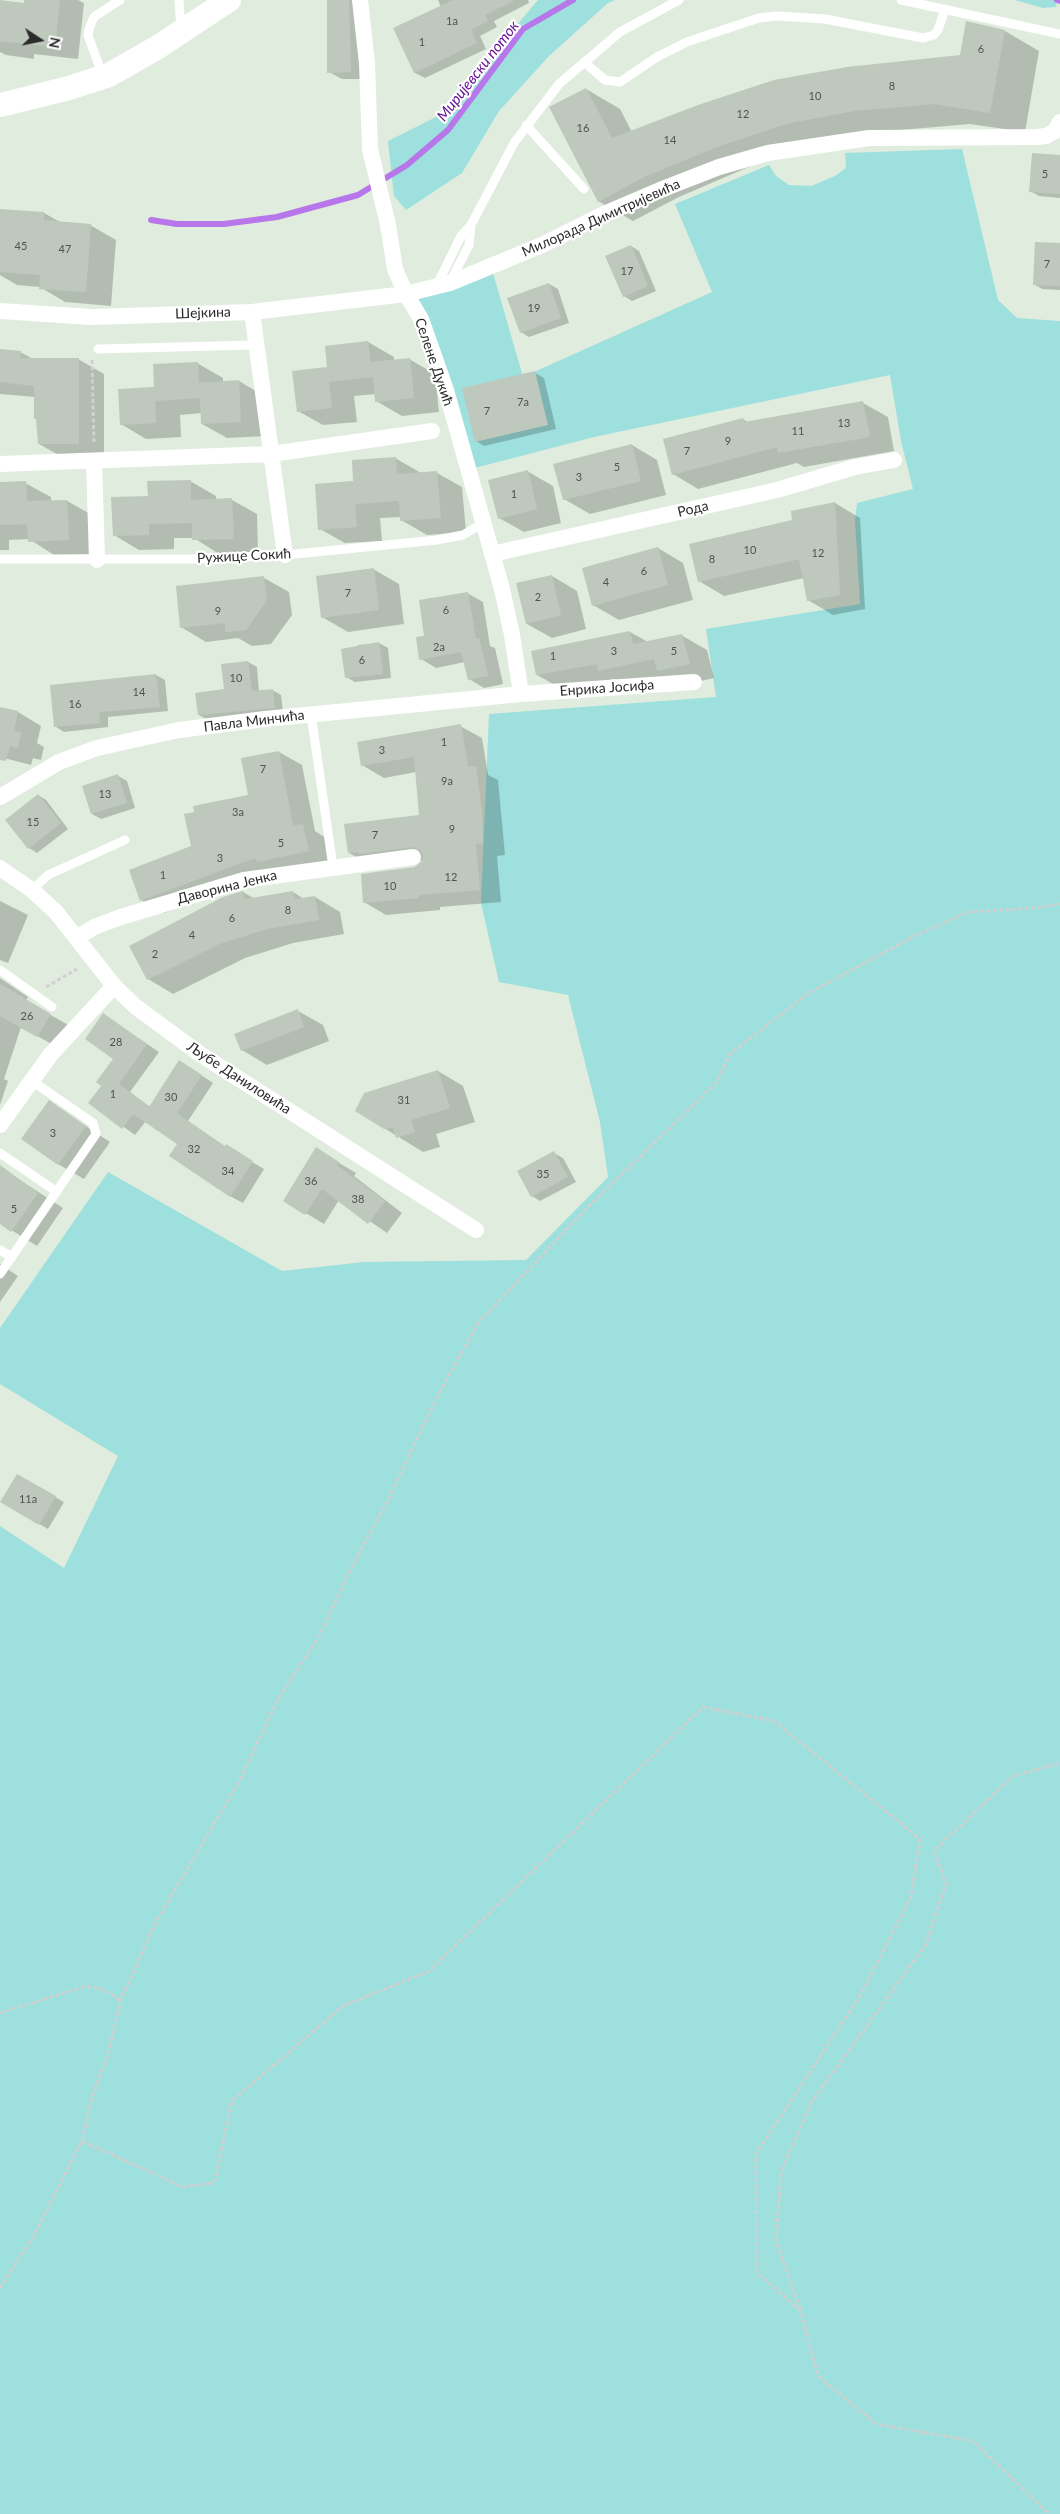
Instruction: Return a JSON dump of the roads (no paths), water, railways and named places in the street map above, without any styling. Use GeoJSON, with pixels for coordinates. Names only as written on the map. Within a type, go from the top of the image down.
{"type":"FeatureCollection","features":[{"type":"Feature","properties":{"kind":"main road"},"geometry":{"type":"LineString","coordinates":[[0,105],[103,77],[158,47],[230,0]]}},
{"type":"Feature","properties":{"kind":"street","name":"Селене Дукић"},"geometry":{"type":"LineString","coordinates":[[360,0],[373,166],[383,201],[395,269],[406,294],[421,319],[434,353],[492,554],[512,635],[520,694]]}},
{"type":"Feature","properties":{"kind":"street","name":"Милорада Димитријевића"},"geometry":{"type":"LineString","coordinates":[[406,294],[443,285],[542,245],[606,213],[660,190],[719,167],[768,153],[869,138],[1037,137],[1046,136],[1058,128]]}},
{"type":"Feature","properties":{"kind":"street","name":"Шејкина"},"geometry":{"type":"LineString","coordinates":[[0,311],[92,317],[252,312],[406,294]]}},
{"type":"Feature","properties":{"kind":"street"},"geometry":{"type":"LineString","coordinates":[[252,312],[285,555]]}},
{"type":"Feature","properties":{"kind":"street"},"geometry":{"type":"LineString","coordinates":[[0,464],[271,454],[432,431]]}},
{"type":"Feature","properties":{"kind":"street","name":"Рода"},"geometry":{"type":"LineString","coordinates":[[492,554],[777,490],[855,467],[894,460]]}},
{"type":"Feature","properties":{"kind":"street"},"geometry":{"type":"LineString","coordinates":[[94,461],[97,560]]}},
{"type":"Feature","properties":{"kind":"street","name":"Енрика Јосифа"},"geometry":{"type":"LineString","coordinates":[[520,694],[694,682]]}},
{"type":"Feature","properties":{"kind":"street","name":"Павла Минчића"},"geometry":{"type":"LineString","coordinates":[[0,797],[59,762],[97,748],[180,730],[311,714],[520,694]]}},
{"type":"Feature","properties":{"kind":"street","name":"Даворина Јенка"},"geometry":{"type":"LineString","coordinates":[[78,938],[94,927],[121,917],[235,882],[413,857]]}},
{"type":"Feature","properties":{"kind":"street","name":"Љубе Даниловића"},"geometry":{"type":"LineString","coordinates":[[0,868],[32,890],[56,912],[114,986],[136,1007],[200,1054],[476,1230]]}},
{"type":"Feature","properties":{"kind":"street"},"geometry":{"type":"LineString","coordinates":[[0,1124],[57,1047],[114,986]]}},
{"type":"Feature","properties":{"kind":"lane"},"geometry":{"type":"LineString","coordinates":[[103,77],[88,35],[94,17],[120,0]]}},
{"type":"Feature","properties":{"kind":"lane"},"geometry":{"type":"LineString","coordinates":[[180,0],[181,32]]}},
{"type":"Feature","properties":{"kind":"lane"},"geometry":{"type":"LineString","coordinates":[[443,285],[461,236],[471,225],[497,173],[526,124],[559,84],[620,32],[679,0]]}},
{"type":"Feature","properties":{"kind":"lane"},"geometry":{"type":"LineString","coordinates":[[901,0],[1060,34]]}},
{"type":"Feature","properties":{"kind":"lane"},"geometry":{"type":"LineString","coordinates":[[584,62],[605,80],[620,82],[657,57],[687,42],[759,18],[778,16],[825,19],[923,38],[934,35],[938,30],[944,9]]}},
{"type":"Feature","properties":{"kind":"lane"},"geometry":{"type":"LineString","coordinates":[[526,124],[584,189]]}},
{"type":"Feature","properties":{"kind":"lane"},"geometry":{"type":"LineString","coordinates":[[443,285],[469,245],[471,225]]}},
{"type":"Feature","properties":{"kind":"lane"},"geometry":{"type":"LineString","coordinates":[[95,352],[256,345]]}},
{"type":"Feature","properties":{"kind":"lane","name":"Ружице Сокић"},"geometry":{"type":"LineString","coordinates":[[0,559],[97,560],[285,555],[438,540],[463,535],[483,523]]}},
{"type":"Feature","properties":{"kind":"lane"},"geometry":{"type":"LineString","coordinates":[[311,714],[333,867]]}},
{"type":"Feature","properties":{"kind":"lane"},"geometry":{"type":"LineString","coordinates":[[32,890],[48,875],[125,840]]}},
{"type":"Feature","properties":{"kind":"lane"},"geometry":{"type":"LineString","coordinates":[[0,970],[52,1007]]}},
{"type":"Feature","properties":{"kind":"lane"},"geometry":{"type":"LineString","coordinates":[[0,1274],[94,1139],[96,1130],[93,1123],[32,1082]]}},
{"type":"Feature","properties":{"kind":"lane"},"geometry":{"type":"LineString","coordinates":[[0,1153],[56,1192]]}},
{"type":"Feature","properties":{"kind":"lane"},"geometry":{"type":"LineString","coordinates":[[0,1250],[12,1257]]}},
{"type":"Feature","properties":{"kind":"waterway","name":"Миријевски поток"},"geometry":{"type":"LineString","coordinates":[[151,220],[177,224],[224,224],[277,217],[358,195],[407,165],[448,130],[523,29],[573,0]]}}]}
